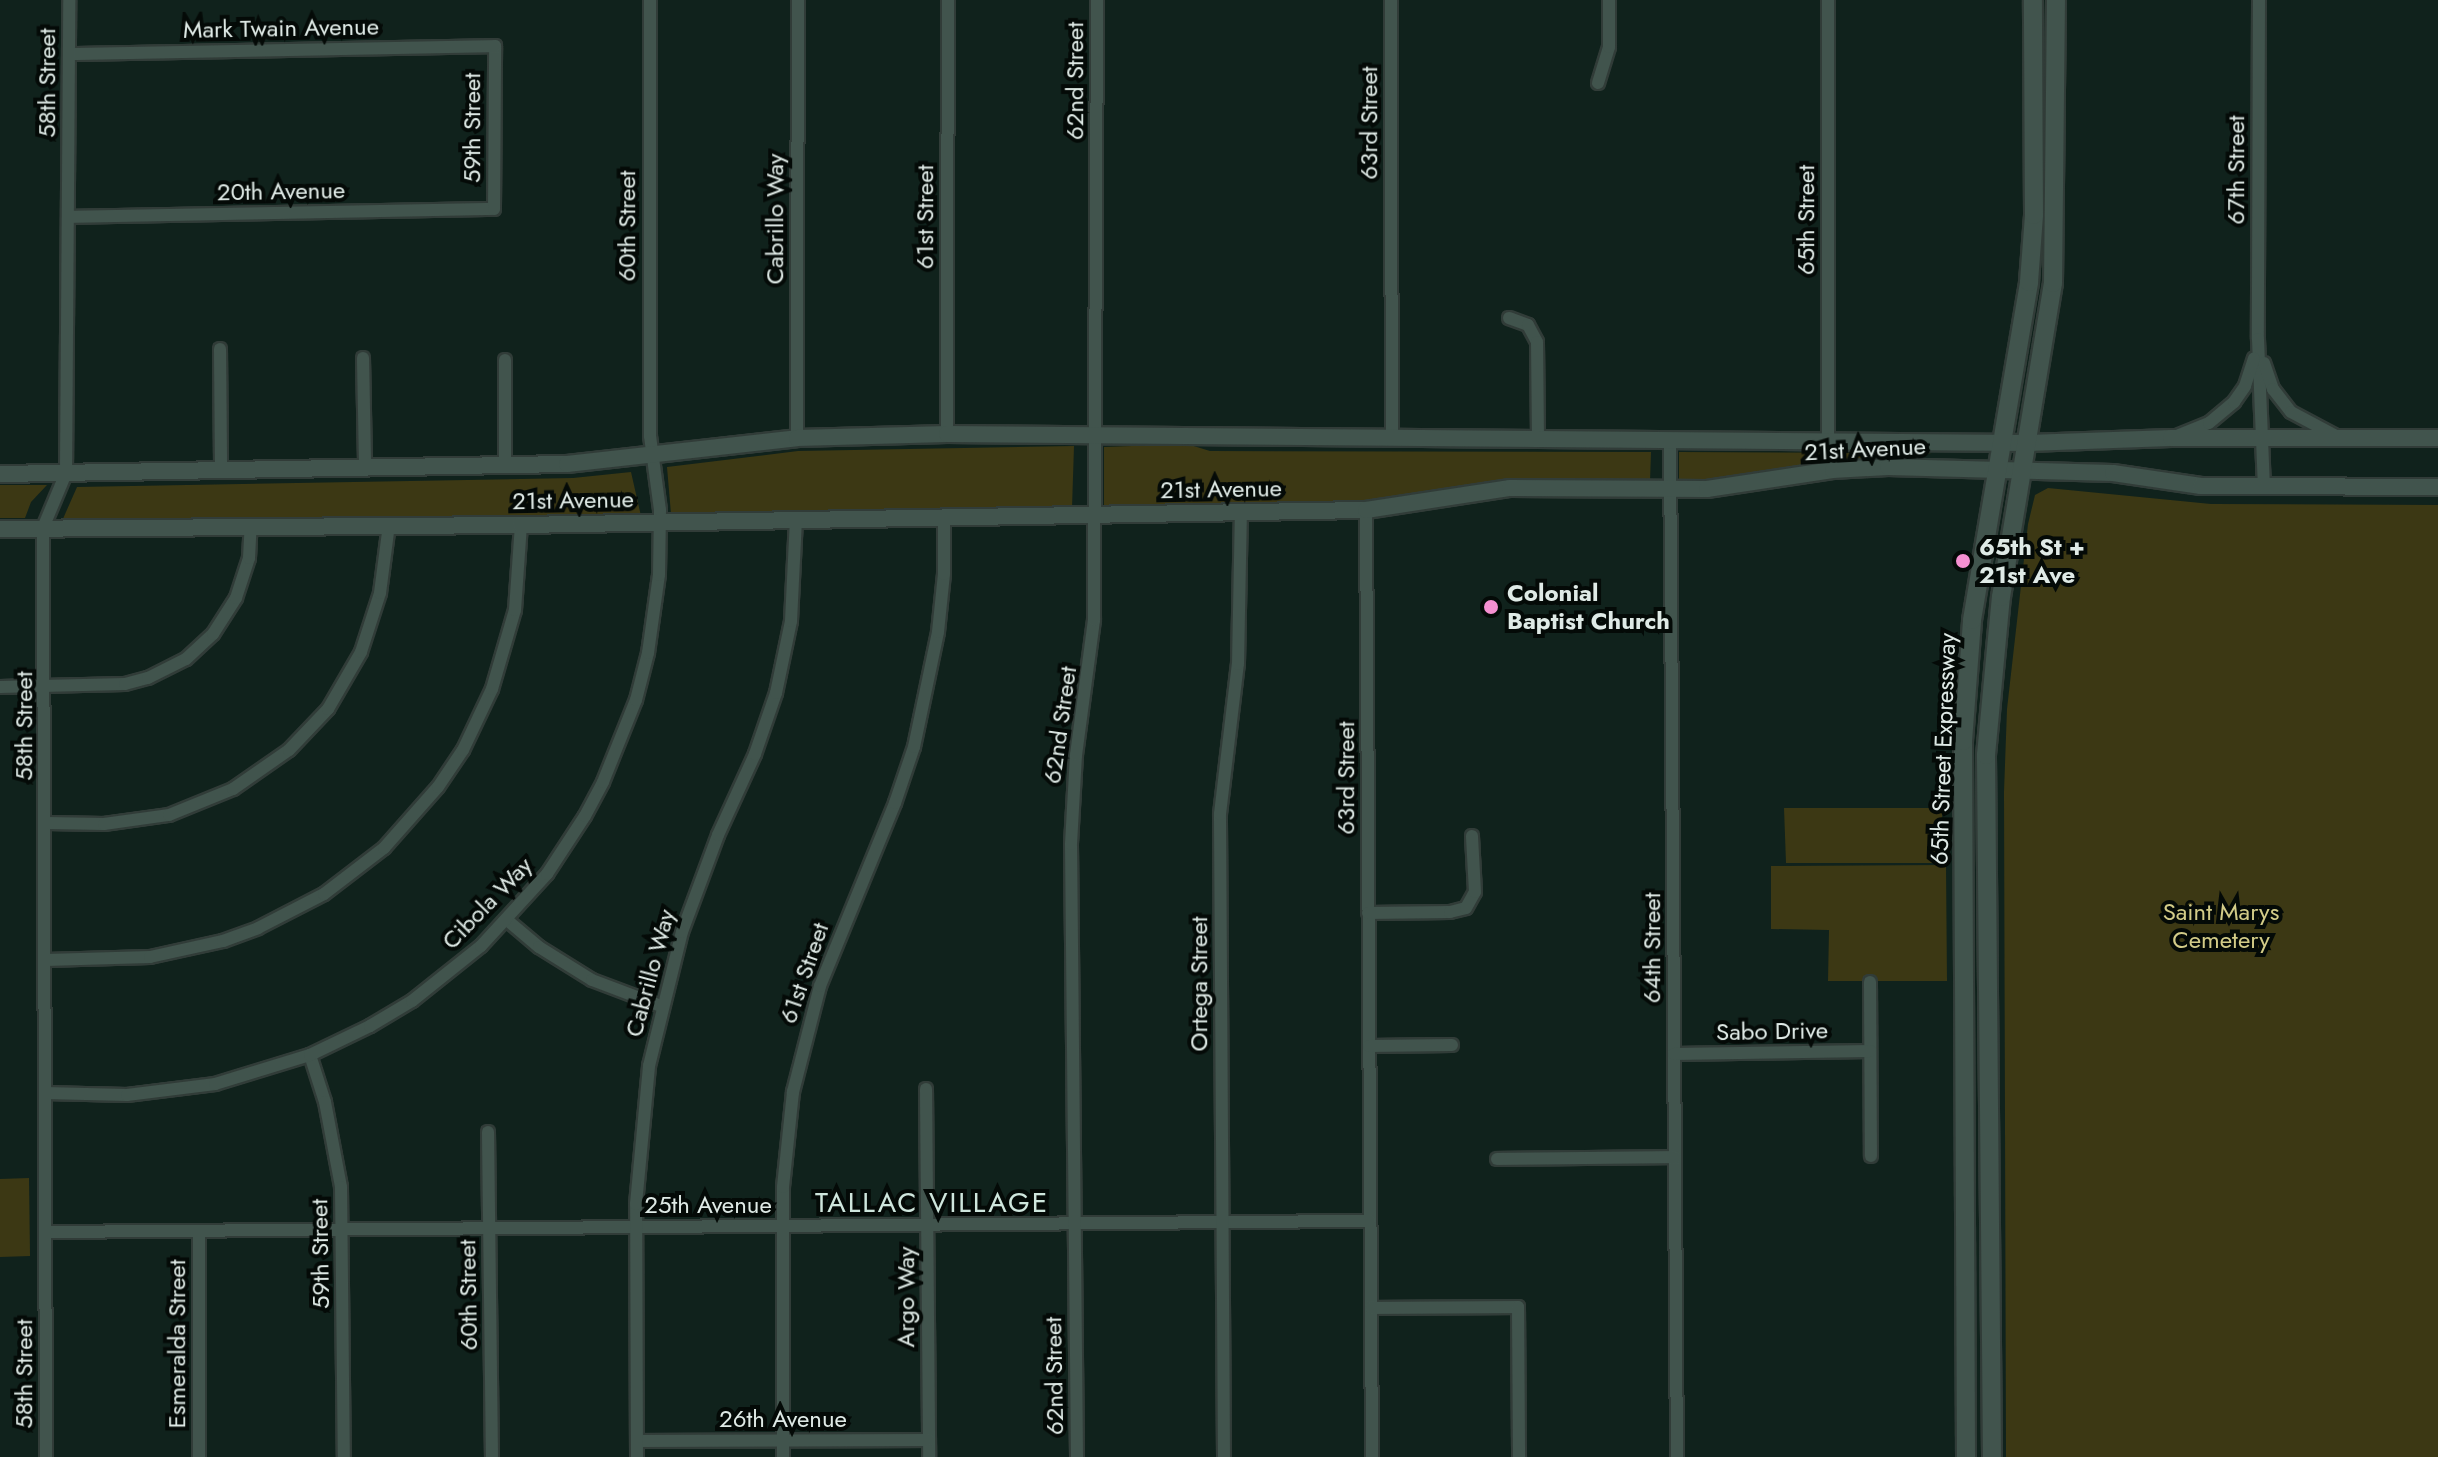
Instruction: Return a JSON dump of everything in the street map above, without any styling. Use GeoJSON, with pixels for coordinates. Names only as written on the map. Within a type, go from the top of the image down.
{"type":"FeatureCollection","features":[{"type":"Feature","properties":{"kind":"main road","name":"65th Street Expressway"},"geometry":{"type":"LineString","coordinates":[[1966,1457],[1963,741],[1972,620],[2029,282],[2034,215],[2033,0]]}},
{"type":"Feature","properties":{"kind":"main road","name":"65th Street Expressway"},"geometry":{"type":"LineString","coordinates":[[1992,1457],[1986,755],[2001,597],[2028,443],[2056,240],[2056,0]]}},
{"type":"Feature","properties":{"kind":"street","name":"58th Street"},"geometry":{"type":"LineString","coordinates":[[46,1457],[47,823],[43,528],[66,473],[69,0]]}},
{"type":"Feature","properties":{"kind":"street","name":"60th Street"},"geometry":{"type":"LineString","coordinates":[[650,0],[651,453]]}},
{"type":"Feature","properties":{"kind":"street","name":"Cabrillo Way"},"geometry":{"type":"LineString","coordinates":[[797,438],[798,0]]}},
{"type":"Feature","properties":{"kind":"street","name":"61st Street"},"geometry":{"type":"LineString","coordinates":[[947,434],[948,0]]}},
{"type":"Feature","properties":{"kind":"street","name":"62nd Street"},"geometry":{"type":"LineString","coordinates":[[1077,1457],[1072,801],[1094,620],[1097,0]]}},
{"type":"Feature","properties":{"kind":"street","name":"63rd Street"},"geometry":{"type":"LineString","coordinates":[[1391,0],[1392,438]]}},
{"type":"Feature","properties":{"kind":"street"},"geometry":{"type":"LineString","coordinates":[[1598,83],[1609,47],[1609,0]]}},
{"type":"Feature","properties":{"kind":"street","name":"65th Street"},"geometry":{"type":"LineString","coordinates":[[1828,0],[1828,440]]}},
{"type":"Feature","properties":{"kind":"street","name":"67th Street"},"geometry":{"type":"LineString","coordinates":[[2259,0],[2258,339],[2264,488]]}},
{"type":"Feature","properties":{"kind":"street","name":"Mark Twain Avenue"},"geometry":{"type":"LineString","coordinates":[[69,54],[495,46]]}},
{"type":"Feature","properties":{"kind":"street","name":"59th Street"},"geometry":{"type":"LineString","coordinates":[[494,209],[495,46]]}},
{"type":"Feature","properties":{"kind":"street","name":"20th Avenue"},"geometry":{"type":"LineString","coordinates":[[69,217],[494,209]]}},
{"type":"Feature","properties":{"kind":"street"},"geometry":{"type":"LineString","coordinates":[[1509,318],[1528,325],[1537,342],[1538,440]]}},
{"type":"Feature","properties":{"kind":"street","name":"67th Street"},"geometry":{"type":"LineString","coordinates":[[2171,438],[2209,423],[2234,402],[2252,368],[2258,339]]}},
{"type":"Feature","properties":{"kind":"street","name":"67th Street"},"geometry":{"type":"LineString","coordinates":[[2258,339],[2266,372],[2280,400],[2304,421],[2345,438]]}},
{"type":"Feature","properties":{"kind":"street"},"geometry":{"type":"LineString","coordinates":[[220,349],[221,470]]}},
{"type":"Feature","properties":{"kind":"street"},"geometry":{"type":"LineString","coordinates":[[363,358],[365,467]]}},
{"type":"Feature","properties":{"kind":"street"},"geometry":{"type":"LineString","coordinates":[[505,360],[505,464]]}},
{"type":"Feature","properties":{"kind":"street","name":"21st Avenue"},"geometry":{"type":"LineString","coordinates":[[0,474],[567,464],[797,438],[947,434],[2028,443],[2171,438],[2438,438]]}},
{"type":"Feature","properties":{"kind":"street","name":"64th Street"},"geometry":{"type":"LineString","coordinates":[[1670,440],[1677,1457]]}},
{"type":"Feature","properties":{"kind":"street","name":"Cibola Way"},"geometry":{"type":"LineString","coordinates":[[45,1093],[127,1095],[166,1092],[229,1080],[310,1055],[370,1026],[412,1001],[472,954],[507,920],[571,839],[603,782],[636,700],[655,614],[661,522],[651,453]]}},
{"type":"Feature","properties":{"kind":"street","name":"21st Avenue"},"geometry":{"type":"LineString","coordinates":[[0,529],[521,525],[1366,510],[1510,488],[1671,490],[1746,485],[1861,468],[2113,473],[2201,486],[2438,487]]}},
{"type":"Feature","properties":{"kind":"street","name":"63rd Street"},"geometry":{"type":"LineString","coordinates":[[1366,510],[1372,1457]]}},
{"type":"Feature","properties":{"kind":"street","name":"Ortega Street"},"geometry":{"type":"LineString","coordinates":[[1224,1457],[1220,814],[1238,664],[1241,513]]}},
{"type":"Feature","properties":{"kind":"street","name":"61st Street"},"geometry":{"type":"LineString","coordinates":[[783,1457],[781,1227],[786,1146],[805,1038],[839,934],[895,803],[928,690],[944,574],[944,517]]}},
{"type":"Feature","properties":{"kind":"street","name":"Cabrillo Way"},"geometry":{"type":"LineString","coordinates":[[637,1457],[635,1228],[644,1100],[661,1006],[699,883],[755,754],[776,693],[793,609],[796,518]]}},
{"type":"Feature","properties":{"kind":"street"},"geometry":{"type":"LineString","coordinates":[[0,687],[125,684],[148,678],[186,659],[213,634],[236,598],[249,558],[251,525]]}},
{"type":"Feature","properties":{"kind":"street"},"geometry":{"type":"LineString","coordinates":[[47,823],[104,824],[169,815],[233,789],[289,750],[328,709],[361,652],[380,593],[389,525]]}},
{"type":"Feature","properties":{"kind":"street"},"geometry":{"type":"LineString","coordinates":[[46,960],[150,957],[223,941],[258,928],[324,894],[384,848],[438,787],[463,750],[492,689],[515,610],[520,574],[521,525]]}},
{"type":"Feature","properties":{"kind":"street"},"geometry":{"type":"LineString","coordinates":[[1368,913],[1450,912],[1466,908],[1475,892],[1472,836]]}},
{"type":"Feature","properties":{"kind":"street"},"geometry":{"type":"LineString","coordinates":[[507,920],[539,947],[592,980],[661,1006]]}},
{"type":"Feature","properties":{"kind":"street"},"geometry":{"type":"LineString","coordinates":[[1870,982],[1871,1156]]}},
{"type":"Feature","properties":{"kind":"street"},"geometry":{"type":"LineString","coordinates":[[1369,1046],[1452,1045]]}},
{"type":"Feature","properties":{"kind":"street","name":"Sabo Drive"},"geometry":{"type":"LineString","coordinates":[[1674,1054],[1870,1051]]}},
{"type":"Feature","properties":{"kind":"street","name":"59th Street"},"geometry":{"type":"LineString","coordinates":[[310,1055],[335,1144],[343,1231],[344,1457]]}},
{"type":"Feature","properties":{"kind":"street","name":"Argo Way"},"geometry":{"type":"LineString","coordinates":[[926,1089],[929,1457]]}},
{"type":"Feature","properties":{"kind":"street","name":"60th Street"},"geometry":{"type":"LineString","coordinates":[[488,1132],[492,1457]]}},
{"type":"Feature","properties":{"kind":"street"},"geometry":{"type":"LineString","coordinates":[[1497,1159],[1675,1157]]}},
{"type":"Feature","properties":{"kind":"street","name":"25th Avenue"},"geometry":{"type":"LineString","coordinates":[[46,1232],[1370,1221]]}},
{"type":"Feature","properties":{"kind":"street","name":"Esmeralda Street"},"geometry":{"type":"LineString","coordinates":[[199,1232],[199,1457]]}},
{"type":"Feature","properties":{"kind":"street"},"geometry":{"type":"LineString","coordinates":[[1371,1308],[1518,1307],[1519,1457]]}},
{"type":"Feature","properties":{"kind":"street","name":"26th Avenue"},"geometry":{"type":"LineString","coordinates":[[637,1441],[929,1440]]}},
{"type":"Feature","properties":{"kind":"green space"},"geometry":{"type":"Polygon","coordinates":[[[1187,444],[1210,451],[1651,452],[1650,482],[1511,482],[1449,488],[1366,504],[1104,510],[1104,447],[1187,444]]]}},
{"type":"Feature","properties":{"kind":"green space"},"geometry":{"type":"Polygon","coordinates":[[[1074,446],[1072,508],[671,514],[667,467],[798,451],[1074,446]]]}},
{"type":"Feature","properties":{"kind":"green space"},"geometry":{"type":"Polygon","coordinates":[[[1679,452],[1932,453],[1742,479],[1679,483],[1679,452]]]}},
{"type":"Feature","properties":{"kind":"green space"},"geometry":{"type":"Polygon","coordinates":[[[631,472],[641,516],[62,521],[77,487],[573,478],[631,472]]]}},
{"type":"Feature","properties":{"kind":"green space"},"geometry":{"type":"Polygon","coordinates":[[[0,485],[47,485],[31,502],[25,518],[0,518],[0,485]]]}},
{"type":"Feature","properties":{"kind":"green space","name":"Saint Marys Cemetery"},"geometry":{"type":"Polygon","coordinates":[[[2048,488],[2211,504],[2438,505],[2438,1457],[2006,1457],[2004,792],[2007,709],[2028,524],[2035,495],[2048,488]]]}},
{"type":"Feature","properties":{"kind":"green space"},"geometry":{"type":"Polygon","coordinates":[[[1784,808],[1942,808],[1943,863],[1786,863],[1784,808]]]}},
{"type":"Feature","properties":{"kind":"green space"},"geometry":{"type":"Polygon","coordinates":[[[1946,865],[1947,981],[1828,981],[1829,930],[1771,929],[1771,866],[1946,865]]]}},
{"type":"Feature","properties":{"kind":"green space"},"geometry":{"type":"Polygon","coordinates":[[[29,1178],[30,1256],[0,1257],[0,1179],[29,1178]]]}},
{"type":"Feature","properties":{"kind":"place","name":"65th St + 21st Ave"},"geometry":{"type":"Point","coordinates":[1963,561]}},
{"type":"Feature","properties":{"kind":"place","name":"Colonial Baptist Church"},"geometry":{"type":"Point","coordinates":[1491,607]}},
{"type":"Feature","properties":{"kind":"district","name":"TALLAC VILLAGE"},"geometry":{"type":"Point","coordinates":[932,1203]}}]}
